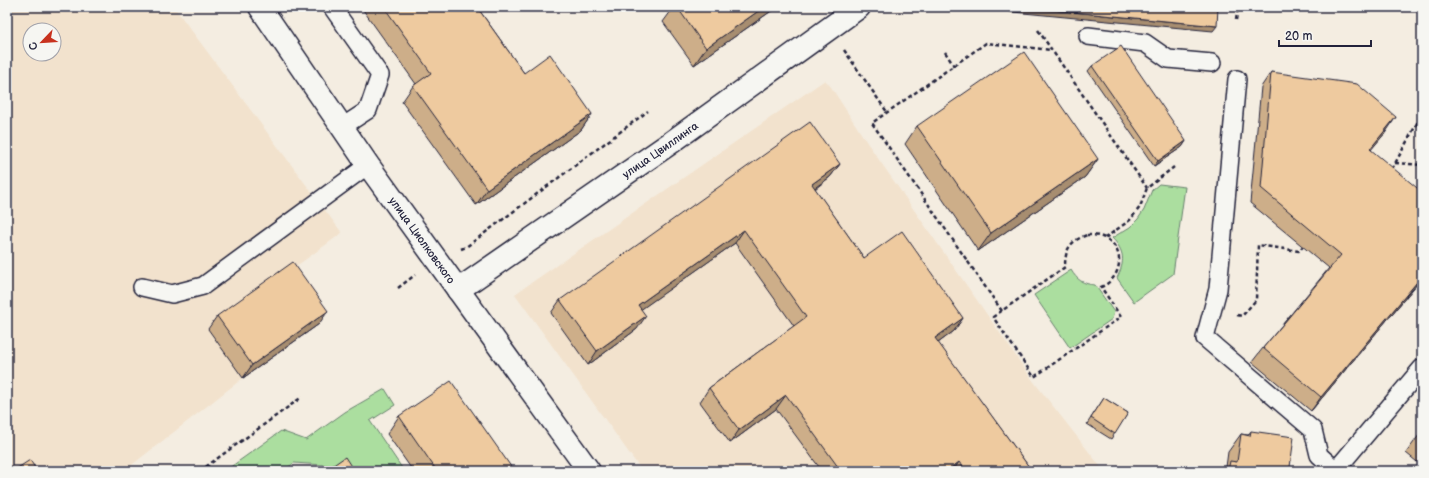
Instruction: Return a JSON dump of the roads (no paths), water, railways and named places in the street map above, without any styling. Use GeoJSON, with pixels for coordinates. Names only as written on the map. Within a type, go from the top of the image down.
{"type":"FeatureCollection","features":[{"type":"Feature","properties":{"kind":"street","name":"улица Циолковского"},"geometry":{"type":"LineString","coordinates":[[260,7],[342,127],[436,260],[589,471]]}},
{"type":"Feature","properties":{"kind":"street","name":"улица Цвиллинга"},"geometry":{"type":"LineString","coordinates":[[458,290],[669,144],[859,7]]}},
{"type":"Feature","properties":{"kind":"lane"},"geometry":{"type":"LineString","coordinates":[[332,7],[380,74],[368,110],[342,127]]}},
{"type":"Feature","properties":{"kind":"lane"},"geometry":{"type":"LineString","coordinates":[[1088,36],[1146,43],[1168,59],[1212,63]]}},
{"type":"Feature","properties":{"kind":"lane"},"geometry":{"type":"LineString","coordinates":[[1237,78],[1218,289],[1214,309],[1205,338],[1313,430],[1319,455],[1337,470],[1422,368]]}},
{"type":"Feature","properties":{"kind":"lane"},"geometry":{"type":"LineString","coordinates":[[142,287],[172,294],[203,286],[368,164]]}}]}
